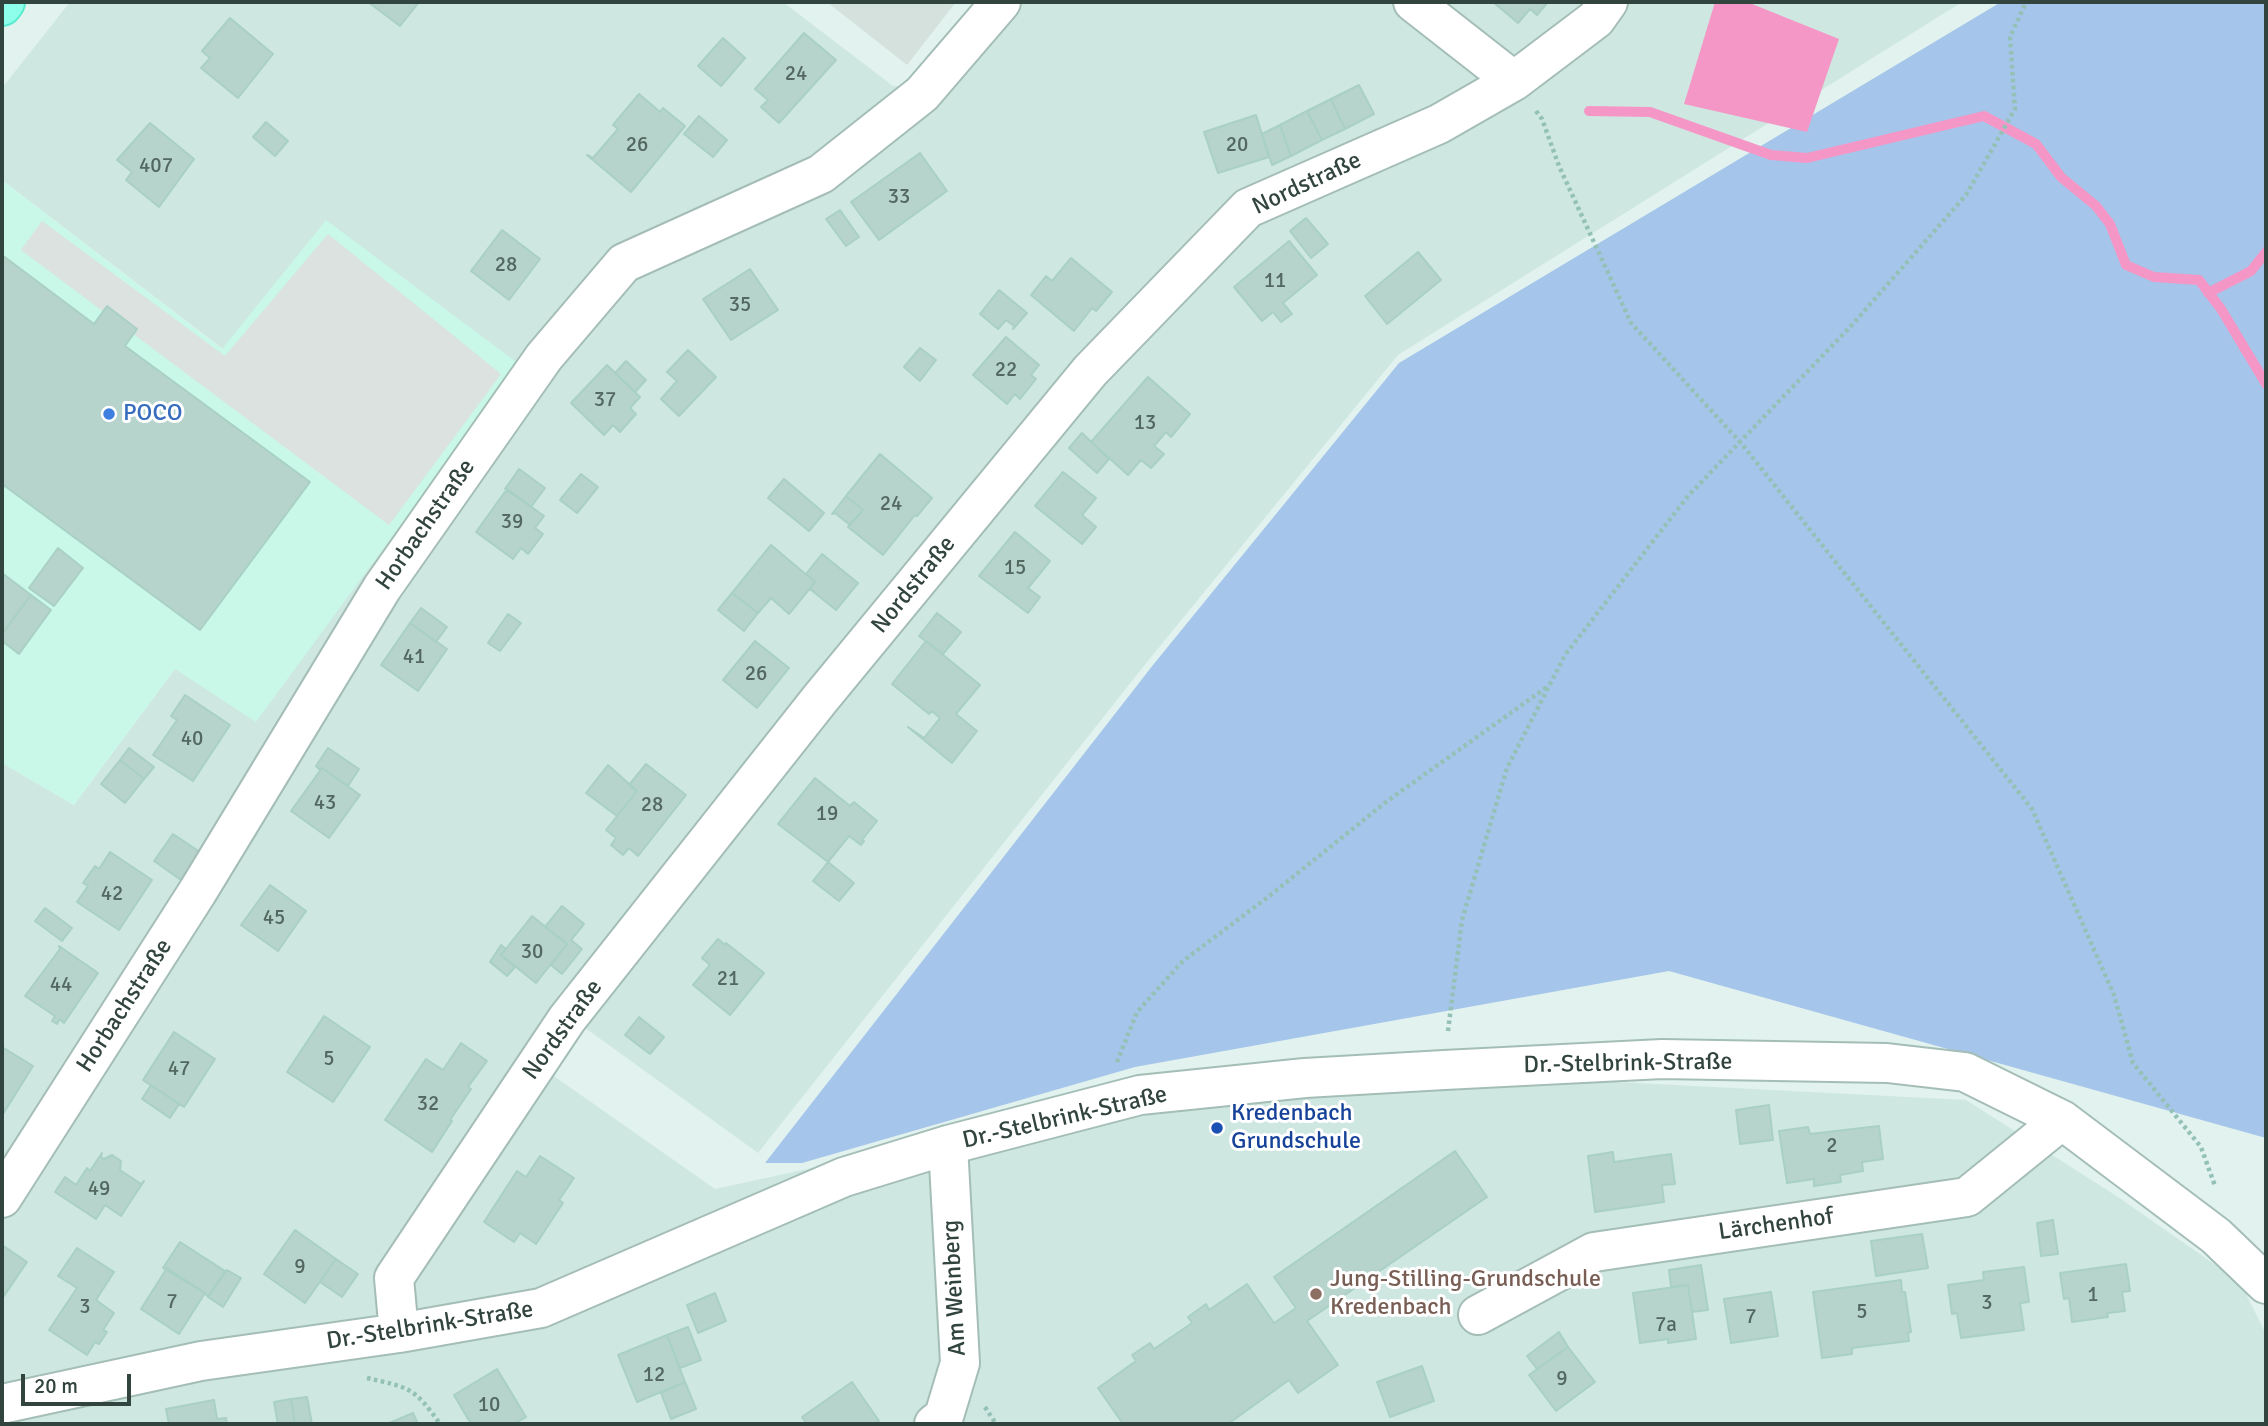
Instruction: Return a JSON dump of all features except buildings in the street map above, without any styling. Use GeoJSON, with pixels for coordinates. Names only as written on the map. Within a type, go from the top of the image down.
{"type":"FeatureCollection","features":[{"type":"Feature","properties":{"kind":"street","name":"Horbachstraße"},"geometry":{"type":"LineString","coordinates":[[2,1198],[198,891],[382,588],[544,357],[624,263],[821,174],[922,94],[1001,2]]}},
{"type":"Feature","properties":{"kind":"street"},"geometry":{"type":"LineString","coordinates":[[1413,2],[1514,81]]}},
{"type":"Feature","properties":{"kind":"street","name":"Nordstraße"},"geometry":{"type":"LineString","coordinates":[[399,1333],[394,1278],[567,1018],[820,699],[1090,371],[1248,208],[1439,124],[1514,81],[1596,19],[1608,2]]}},
{"type":"Feature","properties":{"kind":"street","name":"Dr.-Stelbrink-Straße"},"geometry":{"type":"LineString","coordinates":[[2,1404],[201,1361],[399,1333],[541,1308],[844,1177],[948,1145],[1140,1096],[1281,1080],[1444,1070],[1662,1059],[1887,1063],[1965,1072],[2062,1120],[2216,1236],[2266,1284]]}},
{"type":"Feature","properties":{"kind":"street","name":"Lärchenhof"},"geometry":{"type":"LineString","coordinates":[[1478,1314],[1594,1252],[1967,1197],[2062,1120]]}},
{"type":"Feature","properties":{"kind":"street","name":"Am Weinberg"},"geometry":{"type":"LineString","coordinates":[[934,1424],[944,1416],[960,1363],[948,1145]]}},
{"type":"Feature","properties":{"kind":"path"},"geometry":{"type":"LineString","coordinates":[[1444,1070],[1462,920],[1507,768],[1565,655],[1688,496],[1852,325],[1966,195],[2015,109],[2010,37],[2026,2]]}},
{"type":"Feature","properties":{"kind":"path"},"geometry":{"type":"LineString","coordinates":[[1514,81],[1542,119],[1559,166],[1630,323],[1741,443],[2032,809],[2114,995],[2133,1063],[2201,1147],[2216,1190],[2216,1236]]}},
{"type":"Feature","properties":{"kind":"path"},"geometry":{"type":"LineString","coordinates":[[1101,1106],[1137,1012],[1183,961],[1386,802],[1549,686]]}},
{"type":"Feature","properties":{"kind":"path"},"geometry":{"type":"LineString","coordinates":[[358,1376],[412,1390],[439,1424]]}},
{"type":"Feature","properties":{"kind":"shaded area"},"geometry":{"type":"Polygon","coordinates":[[[70,2],[783,2],[893,86],[943,87],[1007,2],[1962,2],[1398,355],[1147,662],[758,1153],[584,1027],[551,1074],[715,1189],[1288,1065],[1966,1100],[2118,1197],[2240,1282],[2266,1334],[2266,1424],[2,1424],[2,763],[74,805],[175,669],[223,349],[2,180],[2,88],[70,2]]]}},
{"type":"Feature","properties":{"kind":"shaded area"},"geometry":{"type":"Polygon","coordinates":[[[827,2],[956,2],[907,65],[827,2]]]}},
{"type":"Feature","properties":{"kind":"shaded area"},"geometry":{"type":"Polygon","coordinates":[[[1715,2],[1747,2],[1839,39],[1807,132],[1684,104],[1715,2]]]}},
{"type":"Feature","properties":{"kind":"shaded area"},"geometry":{"type":"Polygon","coordinates":[[[2001,2],[2266,2],[2266,1138],[1669,971],[1135,1067],[802,1163],[765,1163],[1153,665],[1399,363],[2001,2]]]}},
{"type":"Feature","properties":{"kind":"shaded area"},"geometry":{"type":"Polygon","coordinates":[[[2,180],[222,349],[326,220],[519,364],[256,722],[175,669],[74,805],[2,763],[2,180]]]}},
{"type":"Feature","properties":{"kind":"shaded area"},"geometry":{"type":"Polygon","coordinates":[[[42,221],[225,356],[328,234],[501,374],[389,525],[21,250],[42,221]]]}},
{"type":"Feature","properties":{"kind":"waterway"},"geometry":{"type":"LineString","coordinates":[[1589,111],[1650,112],[1771,155],[1807,158],[1984,116],[2036,144],[2061,177],[2096,206],[2110,224],[2126,265],[2154,277],[2199,280],[2221,309],[2266,384]]}},
{"type":"Feature","properties":{"kind":"waterway"},"geometry":{"type":"LineString","coordinates":[[2208,293],[2251,271],[2266,252]]}},
{"type":"Feature","properties":{"kind":"place","name":"POCO"},"geometry":{"type":"Point","coordinates":[109,414]}},
{"type":"Feature","properties":{"kind":"place","name":"Kredenbach Grundschule"},"geometry":{"type":"Point","coordinates":[1217,1128]}},
{"type":"Feature","properties":{"kind":"place","name":"Jung-Stilling-Grundschule Kredenbach"},"geometry":{"type":"Point","coordinates":[1316,1294]}}]}
